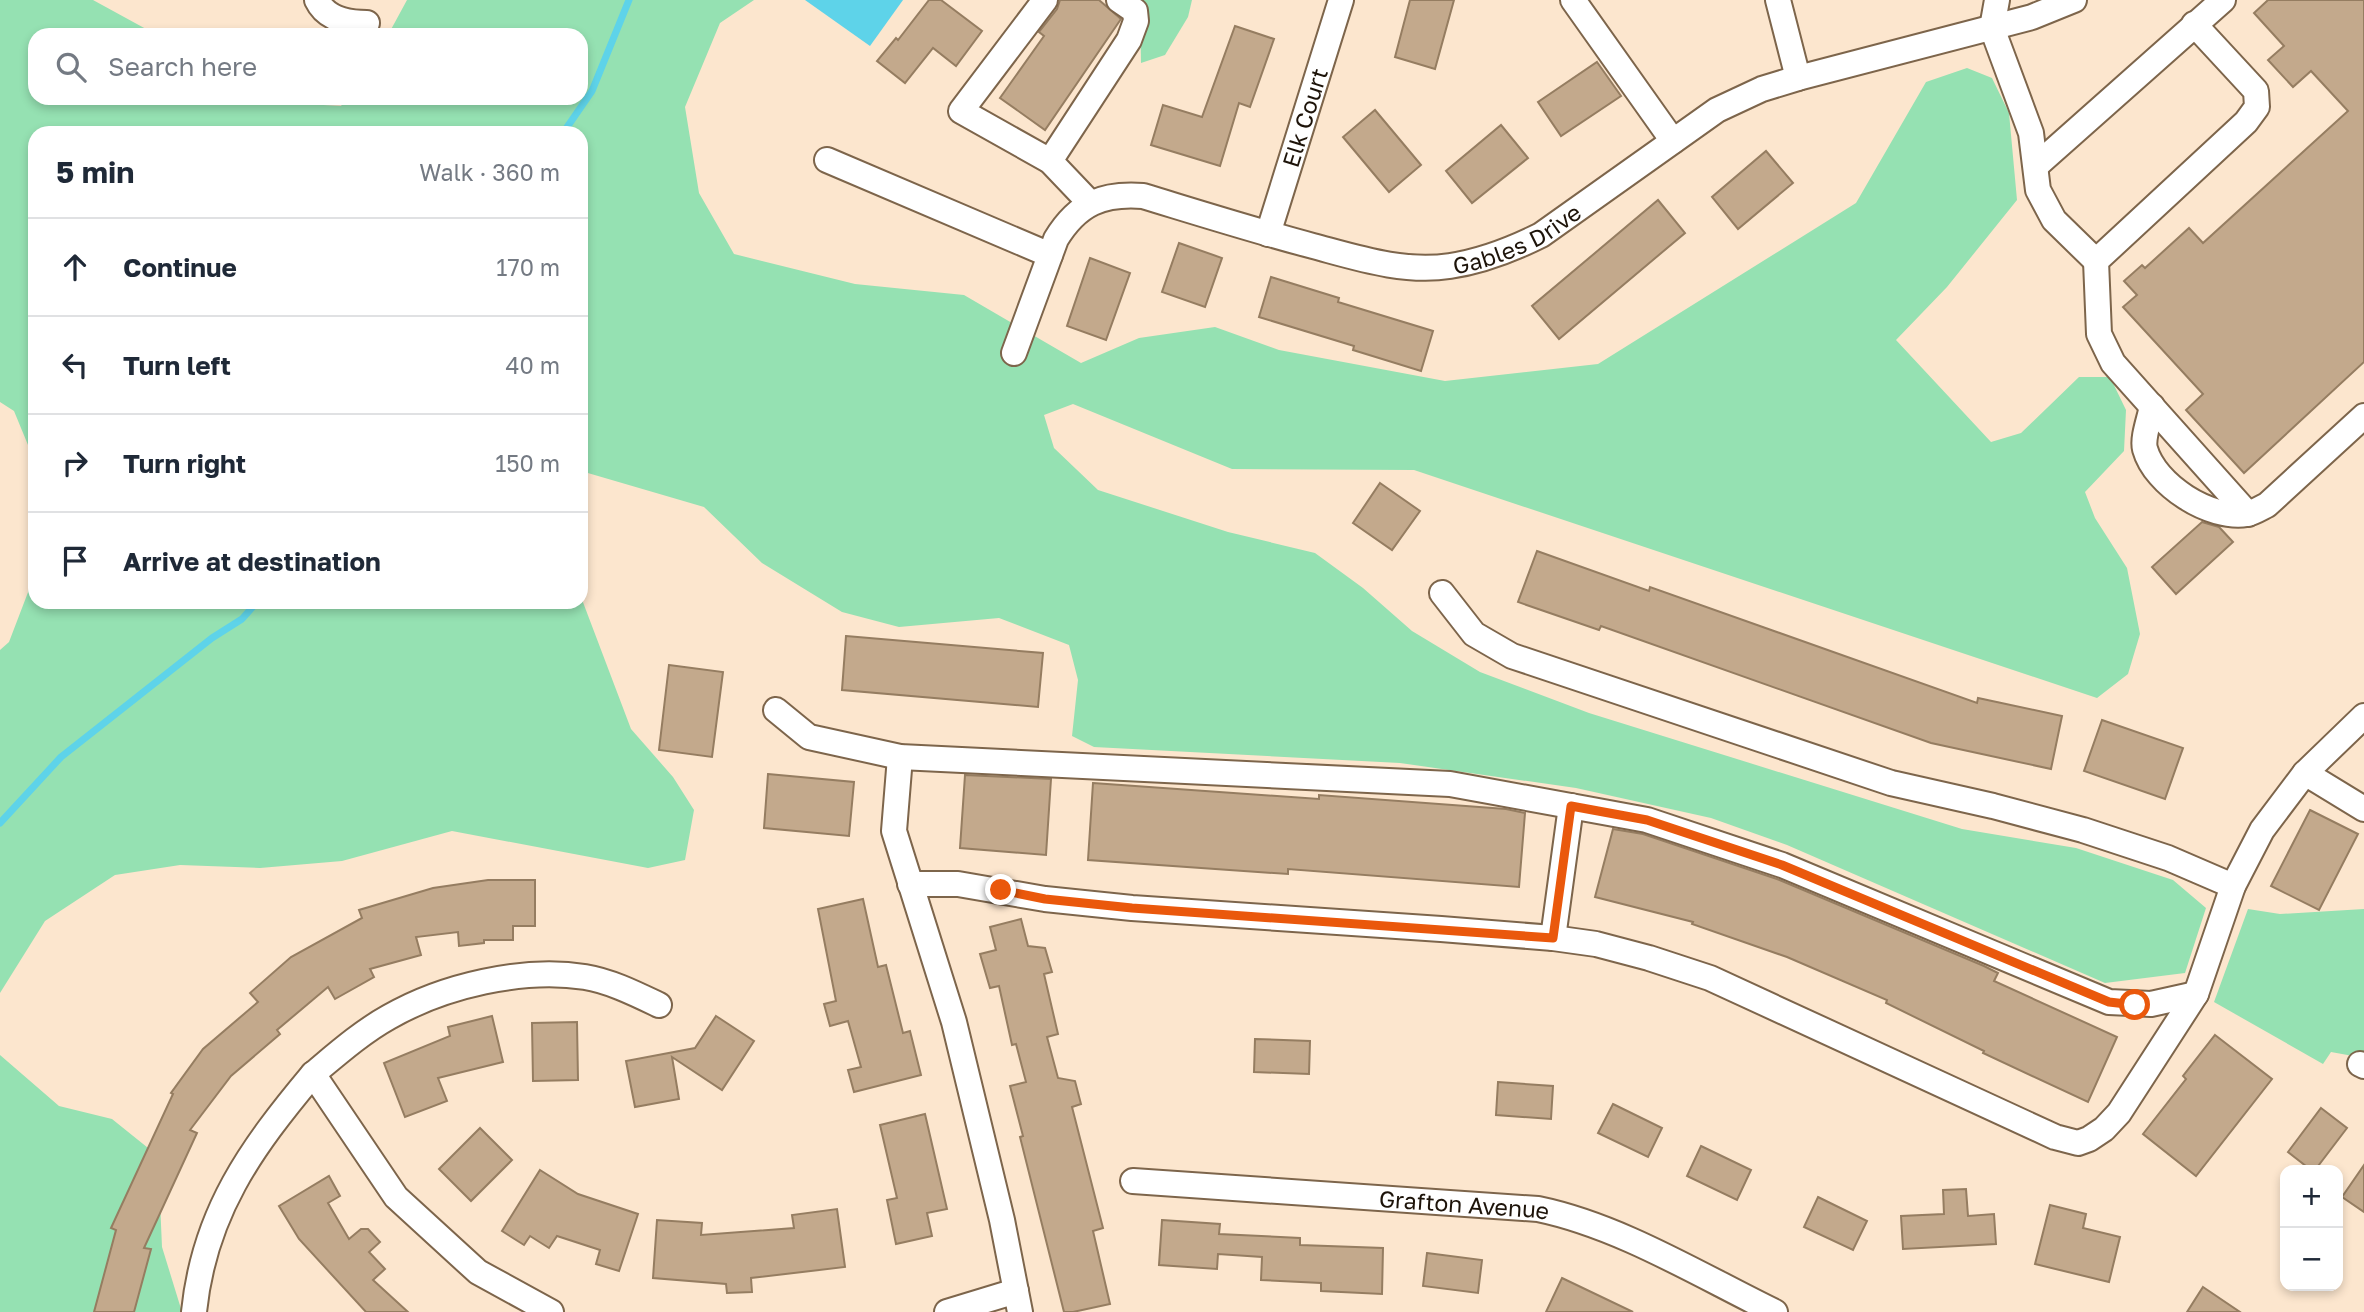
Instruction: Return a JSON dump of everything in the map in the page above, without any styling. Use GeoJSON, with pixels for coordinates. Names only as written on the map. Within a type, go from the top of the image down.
{"type":"FeatureCollection","features":[{"type":"Feature","properties":{"kind":"street"},"geometry":{"type":"LineString","coordinates":[[317,0],[331,16],[349,23],[367,23]]}},
{"type":"Feature","properties":{"kind":"street"},"geometry":{"type":"LineString","coordinates":[[1045,0],[961,111],[1049,161],[1090,203]]}},
{"type":"Feature","properties":{"kind":"street"},"geometry":{"type":"LineString","coordinates":[[1049,161],[1129,40],[1136,21],[1135,12],[1119,0]]}},
{"type":"Feature","properties":{"kind":"street","name":"Elk Court"},"geometry":{"type":"LineString","coordinates":[[1268,234],[1341,0]]}},
{"type":"Feature","properties":{"kind":"street"},"geometry":{"type":"LineString","coordinates":[[1573,0],[1673,141]]}},
{"type":"Feature","properties":{"kind":"street"},"geometry":{"type":"LineString","coordinates":[[1778,0],[1798,78]]}},
{"type":"Feature","properties":{"kind":"street"},"geometry":{"type":"LineString","coordinates":[[1997,0],[1992,28],[2031,134],[2038,190],[2054,220],[2096,261],[2099,334],[2113,363],[2248,514]]}},
{"type":"Feature","properties":{"kind":"street","name":"Gables Drive"},"geometry":{"type":"LineString","coordinates":[[1014,353],[1065,225],[1090,203],[1105,197],[1143,196],[1382,265],[1415,268],[1480,261],[1511,250],[1541,234],[1717,110],[1762,89],[2032,18],[2074,0]]}},
{"type":"Feature","properties":{"kind":"street"},"geometry":{"type":"LineString","coordinates":[[2036,165],[2223,0]]}},
{"type":"Feature","properties":{"kind":"street"},"geometry":{"type":"LineString","coordinates":[[2096,261],[2246,122],[2257,107],[2256,91],[2194,24]]}},
{"type":"Feature","properties":{"kind":"street"},"geometry":{"type":"LineString","coordinates":[[827,160],[1051,255]]}},
{"type":"Feature","properties":{"kind":"street"},"geometry":{"type":"LineString","coordinates":[[2152,407],[2144,447],[2155,468],[2180,496],[2219,512],[2248,514],[2267,505],[2364,416]]}},
{"type":"Feature","properties":{"kind":"street"},"geometry":{"type":"LineString","coordinates":[[1442,593],[1474,634],[1512,656],[1891,783],[2083,830],[2168,858],[2234,886]]}},
{"type":"Feature","properties":{"kind":"street"},"geometry":{"type":"LineString","coordinates":[[776,710],[809,737],[900,757],[1450,784],[1647,820],[1782,865],[2109,1002],[2151,1004],[2196,995]]}},
{"type":"Feature","properties":{"kind":"street"},"geometry":{"type":"LineString","coordinates":[[910,884],[958,884],[1045,899],[1132,908],[1553,938],[1621,950],[1710,978],[2055,1137],[2078,1143],[2105,1129],[2119,1114],[2196,995],[2234,886],[2262,830],[2305,773],[2364,716]]}},
{"type":"Feature","properties":{"kind":"street"},"geometry":{"type":"LineString","coordinates":[[900,757],[894,831],[954,1022],[1002,1220],[1018,1302],[947,1312]]}},
{"type":"Feature","properties":{"kind":"street"},"geometry":{"type":"LineString","coordinates":[[2305,773],[2364,809]]}},
{"type":"Feature","properties":{"kind":"street"},"geometry":{"type":"LineString","coordinates":[[1553,938],[1571,806]]}},
{"type":"Feature","properties":{"kind":"street"},"geometry":{"type":"LineString","coordinates":[[194,1312],[203,1257],[217,1218],[261,1138],[313,1074],[389,1016],[438,995],[490,980],[541,975],[585,977],[627,990],[659,1005]]}},
{"type":"Feature","properties":{"kind":"street"},"geometry":{"type":"LineString","coordinates":[[313,1074],[396,1197],[478,1272],[551,1312]]}},
{"type":"Feature","properties":{"kind":"street","name":"Grafton Avenue"},"geometry":{"type":"LineString","coordinates":[[1133,1181],[1549,1211],[1602,1226],[1775,1312]]}},
{"type":"Feature","properties":{"kind":"green space"},"geometry":{"type":"Polygon","coordinates":[[[0,0],[93,0],[144,28],[28,28],[28,105],[341,106],[588,105],[588,28],[392,28],[407,0],[754,0],[720,23],[685,107],[699,193],[734,254],[855,284],[964,295],[1081,363],[1139,338],[1215,327],[1279,350],[1445,381],[1598,364],[1856,203],[1926,82],[1967,68],[1992,78],[2009,113],[2017,200],[1947,287],[1896,340],[1991,442],[2021,433],[2079,377],[2110,377],[2126,410],[2124,451],[2085,492],[2095,518],[2127,568],[2140,634],[2128,674],[2097,698],[1414,470],[1232,469],[1073,404],[1044,415],[1054,448],[1098,490],[1228,532],[1315,553],[1363,588],[1412,631],[1480,672],[1589,713],[1962,829],[2076,848],[2173,880],[2206,908],[2185,973],[2105,983],[1787,845],[1711,818],[1576,788],[1400,763],[1094,747],[1072,736],[1078,680],[1069,645],[999,618],[899,627],[842,612],[762,563],[704,507],[588,473],[588,126],[28,126],[28,445],[14,411],[0,402],[0,0]]]}},
{"type":"Feature","properties":{"kind":"green space"},"geometry":{"type":"Polygon","coordinates":[[[1140,0],[1192,0],[1188,17],[1165,55],[1141,63],[1140,0]]]}},
{"type":"Feature","properties":{"kind":"green space"},"geometry":{"type":"Polygon","coordinates":[[[28,592],[28,609],[586,609],[631,729],[673,777],[694,810],[685,860],[648,868],[452,831],[342,861],[260,868],[180,865],[115,875],[45,921],[0,993],[0,650],[9,642],[28,592]]]}},
{"type":"Feature","properties":{"kind":"green space"},"geometry":{"type":"Polygon","coordinates":[[[2248,909],[2280,914],[2364,909],[2364,1058],[2331,1052],[2323,1064],[2214,1002],[2248,909]]]}},
{"type":"Feature","properties":{"kind":"green space"},"geometry":{"type":"Polygon","coordinates":[[[0,1055],[59,1106],[112,1119],[158,1156],[162,1247],[182,1312],[0,1312],[0,1055]]]}},
{"type":"Feature","properties":{"kind":"water"},"geometry":{"type":"Polygon","coordinates":[[[805,0],[903,0],[870,46],[805,0]]]}},
{"type":"Feature","properties":{"kind":"building"},"geometry":{"type":"Polygon","coordinates":[[[929,0],[941,0],[982,31],[956,66],[933,48],[905,83],[877,61],[896,38],[898,40],[929,0]]]}},
{"type":"Feature","properties":{"kind":"building"},"geometry":{"type":"Polygon","coordinates":[[[1060,0],[1099,0],[1121,19],[1045,130],[1000,98],[1044,36],[1039,32],[1057,9],[1060,0]]]}},
{"type":"Feature","properties":{"kind":"building"},"geometry":{"type":"Polygon","coordinates":[[[1410,0],[1454,0],[1435,69],[1395,57],[1410,0]]]}},
{"type":"Feature","properties":{"kind":"building"},"geometry":{"type":"Polygon","coordinates":[[[2268,0],[2364,0],[2364,362],[2244,473],[2186,410],[2203,394],[2123,307],[2137,295],[2124,281],[2142,265],[2145,268],[2189,228],[2203,243],[2348,111],[2311,71],[2293,87],[2268,60],[2284,46],[2254,13],[2268,0]]]}},
{"type":"Feature","properties":{"kind":"building"},"geometry":{"type":"Polygon","coordinates":[[[1235,26],[1274,39],[1250,107],[1239,103],[1220,166],[1151,145],[1163,105],[1202,117],[1235,26]]]}},
{"type":"Feature","properties":{"kind":"building"},"geometry":{"type":"Polygon","coordinates":[[[1597,62],[1621,96],[1561,136],[1538,102],[1597,62]]]}},
{"type":"Feature","properties":{"kind":"building"},"geometry":{"type":"Polygon","coordinates":[[[1375,110],[1421,165],[1389,192],[1343,137],[1375,110]]]}},
{"type":"Feature","properties":{"kind":"building"},"geometry":{"type":"Polygon","coordinates":[[[1501,125],[1528,158],[1472,203],[1446,171],[1501,125]]]}},
{"type":"Feature","properties":{"kind":"building"},"geometry":{"type":"Polygon","coordinates":[[[1766,151],[1793,183],[1738,229],[1712,197],[1766,151]]]}},
{"type":"Feature","properties":{"kind":"building"},"geometry":{"type":"Polygon","coordinates":[[[1658,200],[1685,233],[1559,339],[1532,306],[1658,200]]]}},
{"type":"Feature","properties":{"kind":"building"},"geometry":{"type":"Polygon","coordinates":[[[1179,243],[1222,258],[1205,307],[1162,292],[1179,243]]]}},
{"type":"Feature","properties":{"kind":"building"},"geometry":{"type":"Polygon","coordinates":[[[1090,258],[1130,273],[1106,340],[1067,326],[1090,258]]]}},
{"type":"Feature","properties":{"kind":"building"},"geometry":{"type":"Polygon","coordinates":[[[1271,277],[1339,298],[1338,302],[1433,331],[1421,371],[1353,350],[1354,346],[1259,317],[1271,277]]]}},
{"type":"Feature","properties":{"kind":"building"},"geometry":{"type":"Polygon","coordinates":[[[1380,483],[1420,511],[1392,550],[1353,523],[1380,483]]]}},
{"type":"Feature","properties":{"kind":"building"},"geometry":{"type":"Polygon","coordinates":[[[2202,522],[2219,527],[2233,542],[2176,594],[2152,567],[2202,522]]]}},
{"type":"Feature","properties":{"kind":"building"},"geometry":{"type":"Polygon","coordinates":[[[1537,551],[1649,591],[1650,587],[1977,703],[1978,698],[2062,716],[2051,769],[1931,743],[1601,626],[1599,630],[1518,602],[1537,551]]]}},
{"type":"Feature","properties":{"kind":"building"},"geometry":{"type":"Polygon","coordinates":[[[846,636],[1043,653],[1038,707],[842,690],[846,636]]]}},
{"type":"Feature","properties":{"kind":"building"},"geometry":{"type":"Polygon","coordinates":[[[669,665],[723,672],[712,757],[659,750],[669,665]]]}},
{"type":"Feature","properties":{"kind":"building"},"geometry":{"type":"Polygon","coordinates":[[[2102,720],[2183,748],[2165,799],[2084,771],[2102,720]]]}},
{"type":"Feature","properties":{"kind":"building"},"geometry":{"type":"Polygon","coordinates":[[[768,774],[854,782],[849,836],[764,828],[768,774]]]}},
{"type":"Feature","properties":{"kind":"building"},"geometry":{"type":"Polygon","coordinates":[[[965,775],[1051,779],[1046,855],[960,848],[965,775]]]}},
{"type":"Feature","properties":{"kind":"building"},"geometry":{"type":"Polygon","coordinates":[[[1093,783],[1319,799],[1319,795],[1506,809],[1525,813],[1519,887],[1288,869],[1288,874],[1088,860],[1093,783]]]}},
{"type":"Feature","properties":{"kind":"building"},"geometry":{"type":"Polygon","coordinates":[[[2310,810],[2358,834],[2319,910],[2271,886],[2310,810]]]}},
{"type":"Feature","properties":{"kind":"building"},"geometry":{"type":"Polygon","coordinates":[[[1613,829],[1643,834],[1777,879],[1984,966],[1998,973],[1994,981],[2117,1037],[2088,1102],[1983,1053],[1984,1051],[1886,1003],[1887,1000],[1787,957],[1692,924],[1693,922],[1595,897],[1613,829]]]}},
{"type":"Feature","properties":{"kind":"building"},"geometry":{"type":"Polygon","coordinates":[[[488,880],[535,880],[535,926],[513,926],[513,940],[484,940],[484,943],[459,946],[458,932],[416,937],[421,955],[370,969],[374,977],[335,999],[328,987],[277,1030],[280,1034],[231,1076],[190,1130],[197,1133],[144,1248],[151,1249],[134,1312],[94,1312],[116,1230],[111,1228],[173,1094],[171,1093],[203,1049],[258,1002],[250,993],[291,957],[362,918],[359,910],[433,888],[488,880]]]}},
{"type":"Feature","properties":{"kind":"building"},"geometry":{"type":"Polygon","coordinates":[[[863,899],[878,967],[886,965],[903,1033],[910,1031],[921,1075],[854,1092],[848,1070],[861,1067],[848,1021],[830,1026],[824,1004],[836,1001],[818,909],[863,899]]]}},
{"type":"Feature","properties":{"kind":"building"},"geometry":{"type":"Polygon","coordinates":[[[1021,919],[1028,946],[1045,948],[1052,972],[1044,974],[1058,1034],[1047,1037],[1058,1078],[1075,1081],[1081,1104],[1072,1107],[1103,1228],[1093,1231],[1110,1304],[1073,1312],[1064,1312],[1020,1137],[1023,1136],[1010,1086],[1026,1082],[1016,1044],[1012,1045],[999,986],[990,988],[980,954],[996,950],[990,927],[1021,919]]]}},
{"type":"Feature","properties":{"kind":"building"},"geometry":{"type":"Polygon","coordinates":[[[492,1016],[503,1062],[438,1078],[447,1101],[405,1117],[384,1063],[450,1036],[448,1027],[492,1016]]]}},
{"type":"Feature","properties":{"kind":"building"},"geometry":{"type":"Polygon","coordinates":[[[716,1016],[754,1041],[722,1090],[672,1057],[679,1099],[635,1107],[626,1061],[695,1048],[716,1016]]]}},
{"type":"Feature","properties":{"kind":"building"},"geometry":{"type":"Polygon","coordinates":[[[577,1022],[578,1080],[533,1081],[532,1023],[577,1022]]]}},
{"type":"Feature","properties":{"kind":"building"},"geometry":{"type":"Polygon","coordinates":[[[2215,1035],[2272,1079],[2196,1176],[2143,1134],[2186,1079],[2183,1076],[2215,1035]]]}},
{"type":"Feature","properties":{"kind":"building"},"geometry":{"type":"Polygon","coordinates":[[[1255,1039],[1310,1041],[1309,1074],[1254,1072],[1255,1039]]]}},
{"type":"Feature","properties":{"kind":"building"},"geometry":{"type":"Polygon","coordinates":[[[1498,1082],[1553,1086],[1551,1119],[1496,1115],[1498,1082]]]}},
{"type":"Feature","properties":{"kind":"building"},"geometry":{"type":"Polygon","coordinates":[[[1613,1104],[1662,1128],[1648,1157],[1598,1133],[1613,1104]]]}},
{"type":"Feature","properties":{"kind":"building"},"geometry":{"type":"Polygon","coordinates":[[[2321,1108],[2347,1128],[2319,1165],[2305,1165],[2288,1152],[2321,1108]]]}},
{"type":"Feature","properties":{"kind":"building"},"geometry":{"type":"Polygon","coordinates":[[[925,1114],[947,1209],[927,1213],[932,1236],[896,1244],[887,1200],[897,1198],[880,1125],[925,1114]]]}},
{"type":"Feature","properties":{"kind":"building"},"geometry":{"type":"Polygon","coordinates":[[[480,1128],[512,1160],[471,1201],[439,1169],[480,1128]]]}},
{"type":"Feature","properties":{"kind":"building"},"geometry":{"type":"Polygon","coordinates":[[[1701,1146],[1751,1170],[1737,1200],[1687,1176],[1701,1146]]]}},
{"type":"Feature","properties":{"kind":"building"},"geometry":{"type":"Polygon","coordinates":[[[2364,1165],[2364,1212],[2343,1196],[2364,1165]]]}},
{"type":"Feature","properties":{"kind":"building"},"geometry":{"type":"Polygon","coordinates":[[[540,1170],[578,1194],[638,1214],[619,1271],[596,1264],[600,1250],[557,1236],[549,1248],[530,1236],[524,1245],[502,1231],[540,1170]]]}},
{"type":"Feature","properties":{"kind":"building"},"geometry":{"type":"Polygon","coordinates":[[[329,1176],[340,1196],[328,1203],[349,1239],[361,1229],[368,1229],[380,1242],[369,1252],[385,1269],[373,1280],[408,1312],[366,1312],[299,1239],[279,1206],[329,1176]]]}},
{"type":"Feature","properties":{"kind":"building"},"geometry":{"type":"Polygon","coordinates":[[[1966,1189],[1968,1216],[1994,1214],[1996,1244],[1903,1249],[1901,1216],[1944,1214],[1943,1190],[1966,1189]]]}},
{"type":"Feature","properties":{"kind":"building"},"geometry":{"type":"Polygon","coordinates":[[[1818,1197],[1867,1221],[1853,1250],[1804,1227],[1818,1197]]]}},
{"type":"Feature","properties":{"kind":"building"},"geometry":{"type":"Polygon","coordinates":[[[2050,1205],[2086,1214],[2083,1228],[2120,1237],[2109,1282],[2035,1264],[2050,1205]]]}},
{"type":"Feature","properties":{"kind":"building"},"geometry":{"type":"Polygon","coordinates":[[[837,1209],[845,1267],[751,1278],[752,1292],[727,1293],[726,1284],[653,1278],[657,1220],[702,1223],[701,1235],[794,1228],[792,1215],[837,1209]]]}},
{"type":"Feature","properties":{"kind":"building"},"geometry":{"type":"Polygon","coordinates":[[[1162,1220],[1220,1224],[1219,1234],[1300,1238],[1300,1245],[1383,1248],[1382,1294],[1321,1291],[1321,1283],[1261,1280],[1262,1257],[1218,1254],[1217,1269],[1159,1265],[1162,1220]]]}},
{"type":"Feature","properties":{"kind":"building"},"geometry":{"type":"Polygon","coordinates":[[[1427,1253],[1482,1260],[1478,1293],[1423,1286],[1427,1253]]]}},
{"type":"Feature","properties":{"kind":"building"},"geometry":{"type":"Polygon","coordinates":[[[1562,1278],[1633,1312],[1546,1312],[1562,1278]]]}},
{"type":"Feature","properties":{"kind":"building"},"geometry":{"type":"Polygon","coordinates":[[[2203,1287],[2240,1312],[2187,1312],[2203,1287]]]}},
{"type":"Feature","properties":{"kind":"waterway"},"geometry":{"type":"LineString","coordinates":[[588,97],[629,0]]}},
{"type":"Feature","properties":{"kind":"waterway"},"geometry":{"type":"LineString","coordinates":[[568,126],[582,105]]}},
{"type":"Feature","properties":{"kind":"waterway"},"geometry":{"type":"LineString","coordinates":[[0,823],[61,757],[212,638],[242,619],[251,609]]}},
{"type":"Feature","properties":{"kind":"route"},"geometry":{"type":"LineString","coordinates":[[1001,890],[1045,899],[1132,908],[1553,938],[1571,806],[1647,820],[1782,865],[2109,1002],[2135,1005]]}}]}
